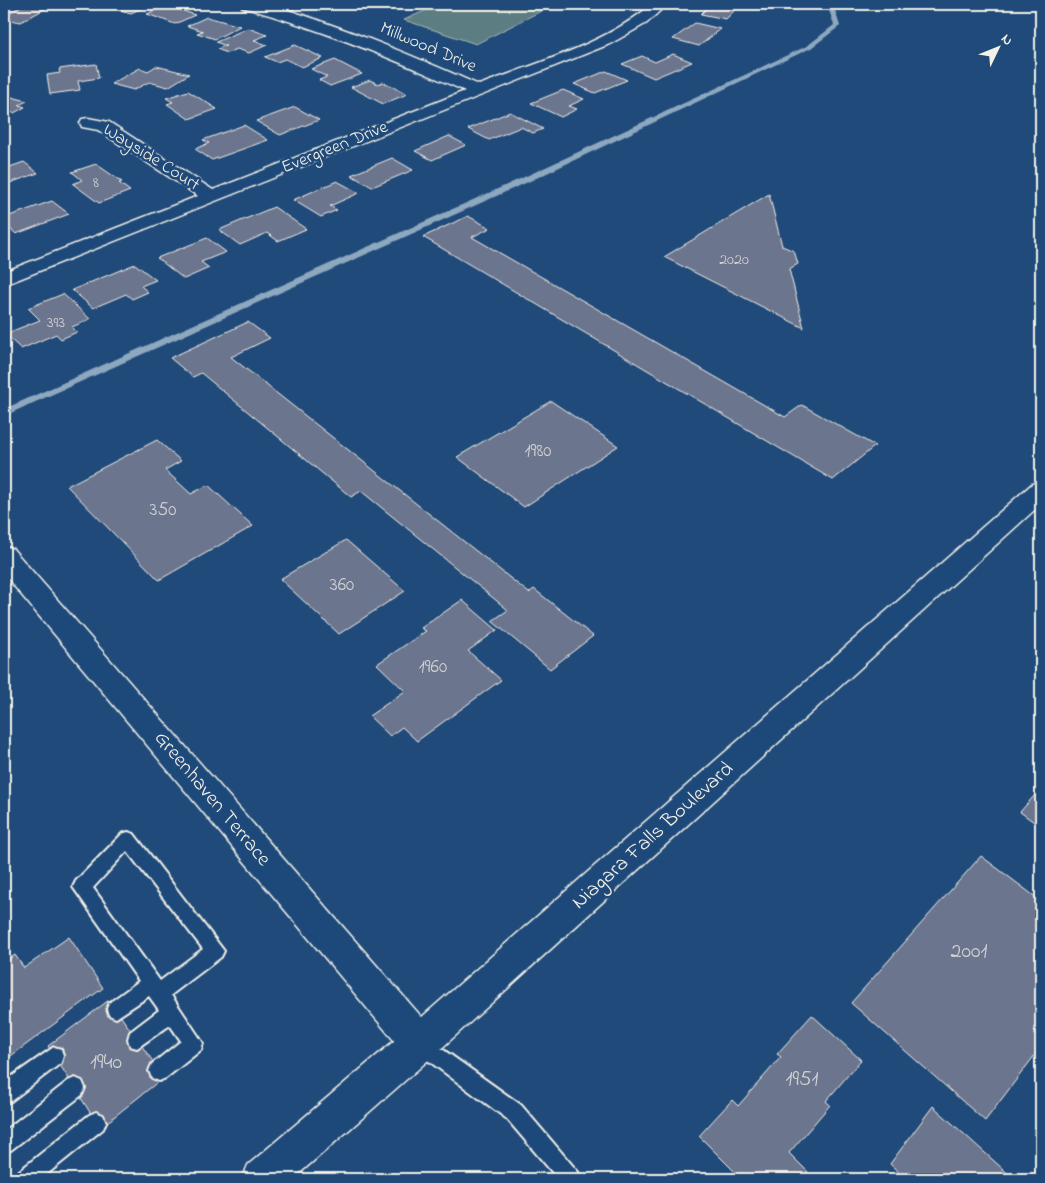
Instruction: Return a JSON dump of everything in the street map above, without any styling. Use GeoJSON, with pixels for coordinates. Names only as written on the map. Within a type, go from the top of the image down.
{"type":"FeatureCollection","features":[{"type":"Feature","properties":{"kind":"street","name":"Millwood Drive"},"geometry":{"type":"LineString","coordinates":[[247,4],[280,12],[390,51],[479,91]]}},
{"type":"Feature","properties":{"kind":"street","name":"Evergreen Drive"},"geometry":{"type":"LineString","coordinates":[[4,279],[605,41],[642,20],[660,4]]}},
{"type":"Feature","properties":{"kind":"street","name":"Wayside Court"},"geometry":{"type":"LineString","coordinates":[[88,123],[103,126],[212,197]]}},
{"type":"Feature","properties":{"kind":"street","name":"Niagara Falls Boulevard"},"geometry":{"type":"LineString","coordinates":[[262,1179],[420,1043],[1041,490]]}},
{"type":"Feature","properties":{"kind":"street","name":"Greenhaven Terrace"},"geometry":{"type":"LineString","coordinates":[[4,556],[420,1043]]}},
{"type":"Feature","properties":{"kind":"lane"},"geometry":{"type":"LineString","coordinates":[[280,12],[294,4]]}},
{"type":"Feature","properties":{"kind":"lane"},"geometry":{"type":"LineString","coordinates":[[116,1009],[155,988],[215,951],[128,839],[82,888],[155,988],[194,1043],[159,1071]]}},
{"type":"Feature","properties":{"kind":"lane"},"geometry":{"type":"LineString","coordinates":[[137,1039],[172,1012]]}},
{"type":"Feature","properties":{"kind":"lane"},"geometry":{"type":"LineString","coordinates":[[420,1043],[514,1112],[571,1179]]}},
{"type":"Feature","properties":{"kind":"lane"},"geometry":{"type":"LineString","coordinates":[[4,1094],[54,1056]]}},
{"type":"Feature","properties":{"kind":"lane"},"geometry":{"type":"LineString","coordinates":[[4,1143],[75,1088]]}},
{"type":"Feature","properties":{"kind":"lane"},"geometry":{"type":"LineString","coordinates":[[24,1179],[96,1122]]}},
{"type":"Feature","properties":{"kind":"green space"},"geometry":{"type":"Polygon","coordinates":[[[440,4],[516,4],[541,11],[476,44],[404,20],[440,4]]]}},
{"type":"Feature","properties":{"kind":"building"},"geometry":{"type":"Polygon","coordinates":[[[25,4],[48,7],[21,22],[4,19],[4,16],[25,4]]]}},
{"type":"Feature","properties":{"kind":"building"},"geometry":{"type":"Polygon","coordinates":[[[98,4],[151,4],[131,13],[98,4]]]}},
{"type":"Feature","properties":{"kind":"building"},"geometry":{"type":"Polygon","coordinates":[[[711,4],[741,4],[726,19],[701,14],[711,4]]]}},
{"type":"Feature","properties":{"kind":"building"},"geometry":{"type":"Polygon","coordinates":[[[167,5],[195,15],[175,24],[147,14],[167,5]]]}},
{"type":"Feature","properties":{"kind":"building"},"geometry":{"type":"Polygon","coordinates":[[[207,17],[240,26],[215,39],[197,33],[203,31],[187,26],[207,17]]]}},
{"type":"Feature","properties":{"kind":"building"},"geometry":{"type":"Polygon","coordinates":[[[695,23],[721,29],[699,46],[673,39],[695,23]]]}},
{"type":"Feature","properties":{"kind":"building"},"geometry":{"type":"Polygon","coordinates":[[[248,28],[267,35],[254,40],[267,45],[249,53],[237,49],[227,53],[217,49],[226,46],[216,42],[248,28]]]}},
{"type":"Feature","properties":{"kind":"building"},"geometry":{"type":"Polygon","coordinates":[[[295,45],[323,58],[302,67],[285,59],[277,62],[265,57],[295,45]]]}},
{"type":"Feature","properties":{"kind":"building"},"geometry":{"type":"Polygon","coordinates":[[[673,54],[692,62],[654,78],[622,64],[642,56],[655,62],[673,54]]]}},
{"type":"Feature","properties":{"kind":"building"},"geometry":{"type":"Polygon","coordinates":[[[335,60],[362,74],[330,86],[319,80],[327,77],[311,69],[335,60]]]}},
{"type":"Feature","properties":{"kind":"building"},"geometry":{"type":"Polygon","coordinates":[[[96,64],[99,78],[78,81],[80,90],[50,94],[47,75],[60,73],[59,69],[96,64]]]}},
{"type":"Feature","properties":{"kind":"building"},"geometry":{"type":"Polygon","coordinates":[[[156,66],[189,74],[168,87],[149,82],[134,90],[111,84],[140,68],[148,71],[156,66]]]}},
{"type":"Feature","properties":{"kind":"building"},"geometry":{"type":"Polygon","coordinates":[[[606,71],[627,80],[595,93],[574,84],[606,71]]]}},
{"type":"Feature","properties":{"kind":"building"},"geometry":{"type":"Polygon","coordinates":[[[370,80],[378,84],[383,82],[407,94],[383,104],[351,87],[370,80]]]}},
{"type":"Feature","properties":{"kind":"building"},"geometry":{"type":"Polygon","coordinates":[[[563,90],[584,99],[569,106],[577,109],[561,117],[531,103],[563,90]]]}},
{"type":"Feature","properties":{"kind":"building"},"geometry":{"type":"Polygon","coordinates":[[[188,91],[217,109],[189,119],[167,104],[173,102],[166,98],[188,91]]]}},
{"type":"Feature","properties":{"kind":"building"},"geometry":{"type":"Polygon","coordinates":[[[4,95],[27,101],[19,105],[25,107],[4,116],[4,95]]]}},
{"type":"Feature","properties":{"kind":"building"},"geometry":{"type":"Polygon","coordinates":[[[295,107],[319,120],[280,135],[256,121],[295,107]]]}},
{"type":"Feature","properties":{"kind":"building"},"geometry":{"type":"Polygon","coordinates":[[[510,112],[543,129],[533,133],[521,127],[489,140],[468,129],[510,112]]]}},
{"type":"Feature","properties":{"kind":"building"},"geometry":{"type":"Polygon","coordinates":[[[244,125],[268,140],[212,160],[195,149],[209,143],[203,140],[244,125]]]}},
{"type":"Feature","properties":{"kind":"building"},"geometry":{"type":"Polygon","coordinates":[[[449,136],[466,145],[432,160],[415,151],[449,136]]]}},
{"type":"Feature","properties":{"kind":"building"},"geometry":{"type":"Polygon","coordinates":[[[392,158],[413,170],[372,187],[351,175],[392,158]]]}},
{"type":"Feature","properties":{"kind":"building"},"geometry":{"type":"Polygon","coordinates":[[[24,162],[38,173],[4,185],[4,169],[24,162]]]}},
{"type":"Feature","properties":{"kind":"building"},"geometry":{"type":"Polygon","coordinates":[[[96,164],[122,182],[119,183],[130,191],[99,203],[73,184],[82,180],[72,172],[96,164]]]}},
{"type":"Feature","properties":{"kind":"building"},"geometry":{"type":"Polygon","coordinates":[[[337,181],[359,193],[330,206],[337,210],[321,217],[293,200],[337,181]]]}},
{"type":"Feature","properties":{"kind":"building"},"geometry":{"type":"Polygon","coordinates":[[[769,194],[782,246],[794,251],[798,264],[789,269],[804,328],[664,257],[769,194]]]}},
{"type":"Feature","properties":{"kind":"building"},"geometry":{"type":"Polygon","coordinates":[[[52,201],[69,214],[16,234],[4,223],[4,218],[52,201]]]}},
{"type":"Feature","properties":{"kind":"building"},"geometry":{"type":"Polygon","coordinates":[[[274,207],[306,229],[278,241],[267,233],[240,245],[219,230],[274,207]]]}},
{"type":"Feature","properties":{"kind":"building"},"geometry":{"type":"Polygon","coordinates":[[[468,216],[490,228],[472,237],[785,417],[802,405],[875,446],[833,480],[423,237],[468,216]]]}},
{"type":"Feature","properties":{"kind":"building"},"geometry":{"type":"Polygon","coordinates":[[[207,238],[226,252],[201,262],[209,268],[184,279],[157,258],[207,238]]]}},
{"type":"Feature","properties":{"kind":"building"},"geometry":{"type":"Polygon","coordinates":[[[135,264],[156,280],[141,286],[148,292],[132,299],[126,294],[93,308],[72,290],[135,264]]]}},
{"type":"Feature","properties":{"kind":"building"},"geometry":{"type":"Polygon","coordinates":[[[63,294],[90,319],[72,327],[77,332],[61,339],[56,334],[21,349],[5,334],[40,320],[28,308],[63,294]]]}},
{"type":"Feature","properties":{"kind":"building"},"geometry":{"type":"Polygon","coordinates":[[[248,322],[270,338],[231,357],[529,593],[534,589],[593,636],[550,669],[492,621],[508,610],[361,491],[351,497],[201,373],[193,377],[170,358],[248,322]]]}},
{"type":"Feature","properties":{"kind":"building"},"geometry":{"type":"Polygon","coordinates":[[[551,401],[618,446],[524,507],[457,457],[551,401]]]}},
{"type":"Feature","properties":{"kind":"building"},"geometry":{"type":"Polygon","coordinates":[[[157,440],[181,461],[165,470],[191,494],[208,485],[253,526],[159,580],[67,486],[157,440]]]}},
{"type":"Feature","properties":{"kind":"building"},"geometry":{"type":"Polygon","coordinates":[[[346,540],[405,591],[339,634],[280,579],[346,540]]]}},
{"type":"Feature","properties":{"kind":"building"},"geometry":{"type":"Polygon","coordinates":[[[462,600],[497,630],[468,651],[501,680],[417,741],[402,727],[390,736],[369,716],[405,691],[377,664],[426,631],[421,628],[462,600]]]}},
{"type":"Feature","properties":{"kind":"building"},"geometry":{"type":"Polygon","coordinates":[[[1041,788],[1041,827],[1020,812],[1041,788]]]}},
{"type":"Feature","properties":{"kind":"building"},"geometry":{"type":"Polygon","coordinates":[[[981,856],[1041,901],[1041,1047],[985,1121],[851,1003],[981,856]]]}},
{"type":"Feature","properties":{"kind":"building"},"geometry":{"type":"Polygon","coordinates":[[[69,937],[103,988],[4,1061],[4,962],[15,955],[24,968],[69,937]]]}},
{"type":"Feature","properties":{"kind":"building"},"geometry":{"type":"Polygon","coordinates":[[[109,1000],[164,1077],[100,1128],[48,1046],[109,1000]]]}},
{"type":"Feature","properties":{"kind":"building"},"geometry":{"type":"Polygon","coordinates":[[[812,1015],[861,1060],[826,1101],[830,1105],[789,1153],[808,1172],[801,1179],[742,1179],[699,1136],[732,1100],[738,1106],[781,1057],[777,1054],[812,1015]]]}},
{"type":"Feature","properties":{"kind":"building"},"geometry":{"type":"Polygon","coordinates":[[[933,1106],[1014,1179],[906,1179],[890,1164],[933,1106]]]}},
{"type":"Feature","properties":{"kind":"waterway"},"geometry":{"type":"LineString","coordinates":[[4,413],[525,180],[809,47],[837,26],[830,4]]}}]}
